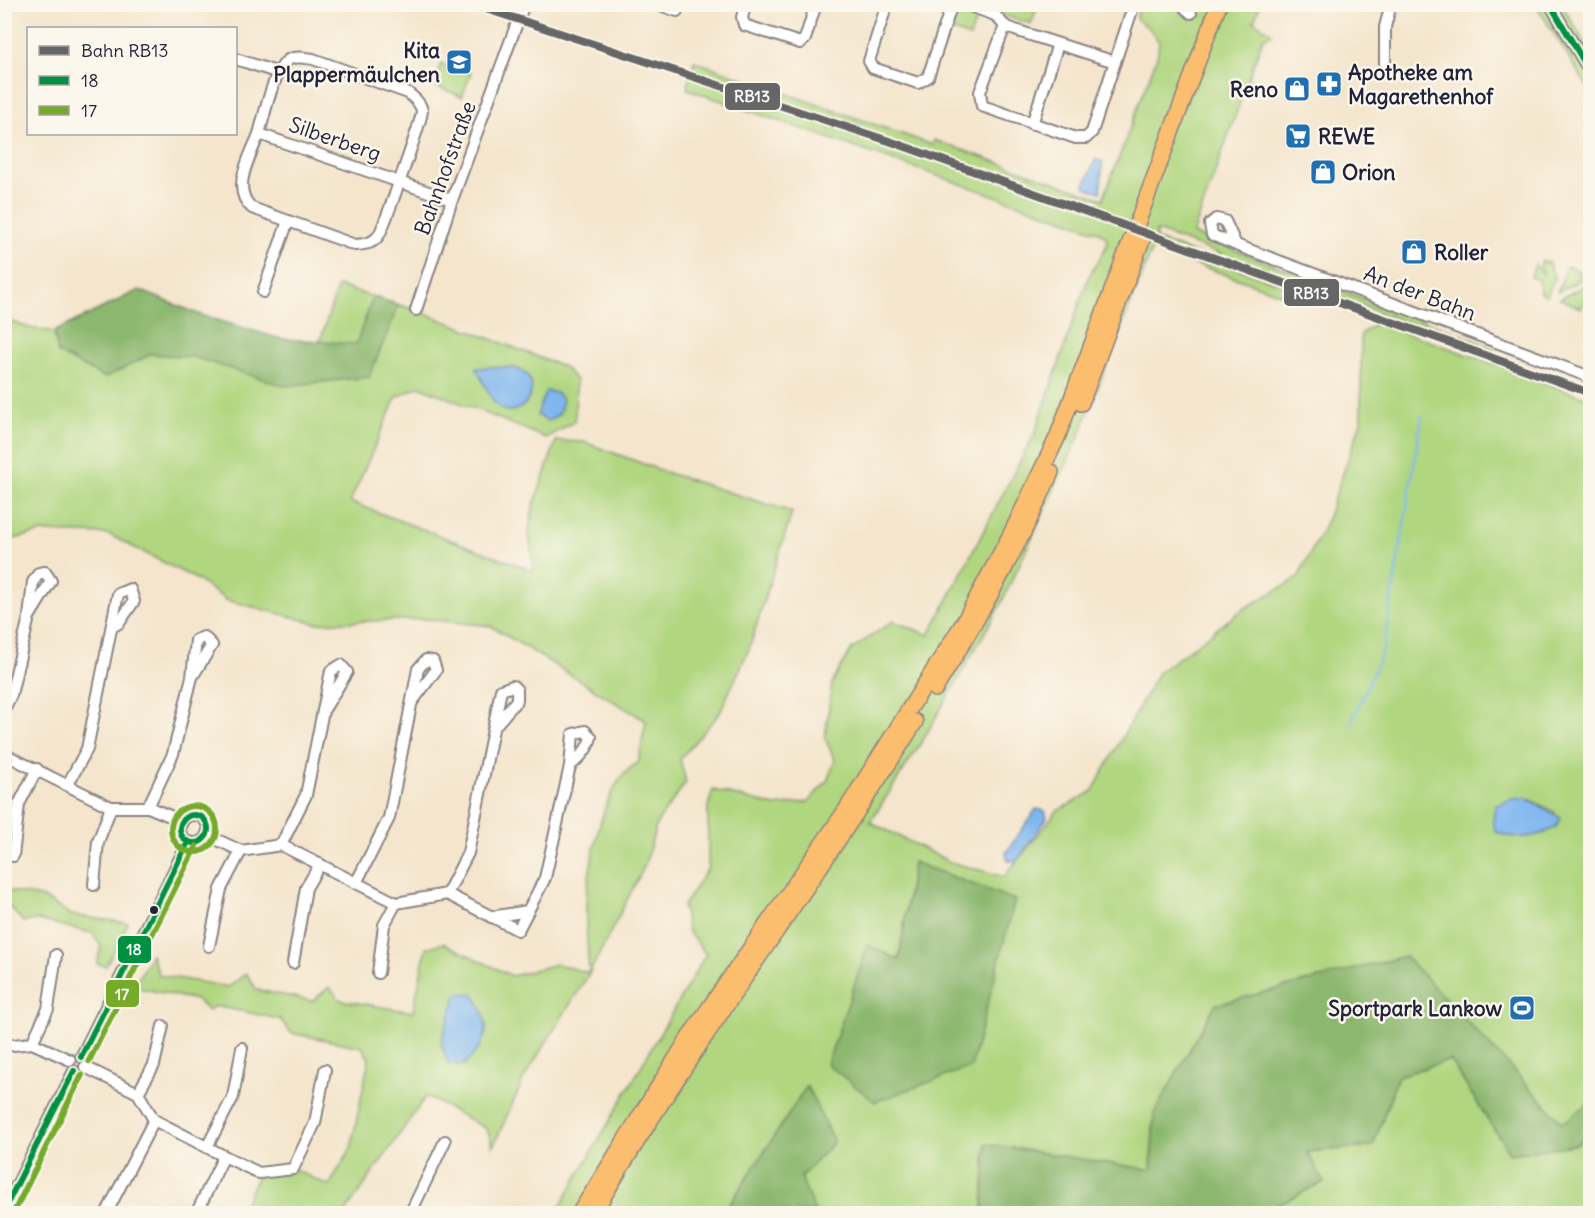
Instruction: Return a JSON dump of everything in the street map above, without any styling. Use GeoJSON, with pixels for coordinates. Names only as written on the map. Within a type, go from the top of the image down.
{"type":"FeatureCollection","features":[{"type":"Feature","properties":{"kind":"highway"},"geometry":{"type":"LineString","coordinates":[[579,1214],[692,1033],[849,817],[964,622],[1012,532],[1057,438],[1219,4]]}},
{"type":"Feature","properties":{"kind":"highway"},"geometry":{"type":"LineString","coordinates":[[592,1214],[701,1039],[976,622],[1035,510],[1120,303],[1230,4]]}},
{"type":"Feature","properties":{"kind":"street","name":"Bahnhofstraße"},"geometry":{"type":"LineString","coordinates":[[416,310],[452,200],[524,4]]}},
{"type":"Feature","properties":{"kind":"street"},"geometry":{"type":"LineString","coordinates":[[657,4],[677,11],[679,4]]}},
{"type":"Feature","properties":{"kind":"street"},"geometry":{"type":"LineString","coordinates":[[746,4],[742,17],[744,25],[800,43],[805,39],[816,4]]}},
{"type":"Feature","properties":{"kind":"street"},"geometry":{"type":"LineString","coordinates":[[887,4],[869,61],[873,68],[918,83],[928,77],[952,4]]}},
{"type":"Feature","properties":{"kind":"street"},"geometry":{"type":"LineString","coordinates":[[964,4],[995,15],[1005,26],[1115,62]]}},
{"type":"Feature","properties":{"kind":"street"},"geometry":{"type":"LineString","coordinates":[[1005,26],[980,92],[980,102],[988,109],[1032,124],[1076,138],[1086,138],[1092,132],[1134,4]]}},
{"type":"Feature","properties":{"kind":"street"},"geometry":{"type":"LineString","coordinates":[[1181,4],[1191,12]]}},
{"type":"Feature","properties":{"kind":"street"},"geometry":{"type":"LineString","coordinates":[[1385,64],[1385,27],[1391,4]]}},
{"type":"Feature","properties":{"kind":"street"},"geometry":{"type":"LineString","coordinates":[[1550,4],[1590,72]]}},
{"type":"Feature","properties":{"kind":"street"},"geometry":{"type":"LineString","coordinates":[[1032,124],[1058,44]]}},
{"type":"Feature","properties":{"kind":"street","name":"Silberberg"},"geometry":{"type":"LineString","coordinates":[[298,57],[313,59],[408,93],[417,100],[422,111],[378,236],[369,244],[355,245],[252,208],[243,200],[240,187],[259,134],[284,63],[298,57]]}},
{"type":"Feature","properties":{"kind":"street"},"geometry":{"type":"LineString","coordinates":[[237,58],[279,73]]}},
{"type":"Feature","properties":{"kind":"street","name":"Silberberg"},"geometry":{"type":"LineString","coordinates":[[259,134],[452,200]]}},
{"type":"Feature","properties":{"kind":"street"},"geometry":{"type":"LineString","coordinates":[[262,292],[288,221]]}},
{"type":"Feature","properties":{"kind":"street","name":"An der Bahn"},"geometry":{"type":"LineString","coordinates":[[1236,245],[1590,378]]}},
{"type":"Feature","properties":{"kind":"street"},"geometry":{"type":"LineString","coordinates":[[4,710],[11,695],[29,617]]}},
{"type":"Feature","properties":{"kind":"street"},"geometry":{"type":"LineString","coordinates":[[68,784],[87,749],[112,627]]}},
{"type":"Feature","properties":{"kind":"street"},"geometry":{"type":"LineString","coordinates":[[148,807],[173,754],[192,677]]}},
{"type":"Feature","properties":{"kind":"street"},"geometry":{"type":"LineString","coordinates":[[356,883],[389,818],[412,702]]}},
{"type":"Feature","properties":{"kind":"street"},"geometry":{"type":"LineString","coordinates":[[281,845],[306,795],[325,708]]}},
{"type":"Feature","properties":{"kind":"street"},"geometry":{"type":"LineString","coordinates":[[447,894],[468,853],[494,727]]}},
{"type":"Feature","properties":{"kind":"street"},"geometry":{"type":"LineString","coordinates":[[8,757],[68,784],[111,807],[148,807],[182,821]]}},
{"type":"Feature","properties":{"kind":"street"},"geometry":{"type":"LineString","coordinates":[[207,835],[241,851],[281,845],[396,903],[447,894],[518,930],[545,878],[570,766]]}},
{"type":"Feature","properties":{"kind":"street"},"geometry":{"type":"LineString","coordinates":[[13,856],[19,804],[37,769]]}},
{"type":"Feature","properties":{"kind":"street"},"geometry":{"type":"LineString","coordinates":[[94,885],[98,842],[111,807]]}},
{"type":"Feature","properties":{"kind":"street"},"geometry":{"type":"LineString","coordinates":[[202,814],[208,824],[207,835],[199,842],[188,842],[181,833],[182,821],[190,815],[202,814]]}},
{"type":"Feature","properties":{"kind":"street"},"geometry":{"type":"LineString","coordinates":[[4,1211],[188,842]]}},
{"type":"Feature","properties":{"kind":"street"},"geometry":{"type":"LineString","coordinates":[[209,946],[221,889],[241,851]]}},
{"type":"Feature","properties":{"kind":"street"},"geometry":{"type":"LineString","coordinates":[[293,963],[306,888],[320,864]]}},
{"type":"Feature","properties":{"kind":"street"},"geometry":{"type":"LineString","coordinates":[[378,973],[384,925],[396,903]]}},
{"type":"Feature","properties":{"kind":"street"},"geometry":{"type":"LineString","coordinates":[[490,917],[528,911]]}},
{"type":"Feature","properties":{"kind":"street"},"geometry":{"type":"LineString","coordinates":[[32,1043],[48,1009],[56,955]]}},
{"type":"Feature","properties":{"kind":"street"},"geometry":{"type":"LineString","coordinates":[[138,1094],[154,1065],[163,1026]]}},
{"type":"Feature","properties":{"kind":"street"},"geometry":{"type":"LineString","coordinates":[[4,1046],[32,1043],[78,1064],[138,1094],[154,1120],[259,1173],[292,1168],[315,1123],[325,1070]]}},
{"type":"Feature","properties":{"kind":"street"},"geometry":{"type":"LineString","coordinates":[[207,1147],[233,1097],[242,1048]]}},
{"type":"Feature","properties":{"kind":"street"},"geometry":{"type":"LineString","coordinates":[[106,1214],[154,1120]]}},
{"type":"Feature","properties":{"kind":"street"},"geometry":{"type":"LineString","coordinates":[[410,1214],[445,1141]]}},
{"type":"Feature","properties":{"kind":"street"},"geometry":{"type":"LineString","coordinates":[[196,1214],[224,1156]]}},
{"type":"Feature","properties":{"kind":"street"},"geometry":{"type":"LineString","coordinates":[[116,1214],[117,1191]]}},
{"type":"Feature","properties":{"kind":"green space"},"geometry":{"type":"Polygon","coordinates":[[[982,5],[1038,5],[1031,24],[981,8],[982,5]]]}},
{"type":"Feature","properties":{"kind":"green space"},"geometry":{"type":"Polygon","coordinates":[[[1139,5],[1177,5],[1192,10],[1194,5],[1260,5],[1254,21],[1273,34],[1263,38],[1193,234],[1495,348],[1493,354],[1157,231],[1155,239],[1294,289],[1290,297],[1152,249],[1078,439],[1000,606],[921,743],[870,822],[950,862],[1004,877],[1057,811],[1092,792],[1158,673],[1245,608],[1297,579],[1325,525],[1361,422],[1361,334],[1377,322],[1590,399],[1590,1213],[1261,1213],[1324,1182],[1306,1152],[1373,1146],[1398,1076],[1450,1060],[1510,1154],[1563,1123],[1404,956],[1154,1113],[1151,1170],[986,1144],[983,1213],[813,1213],[801,1177],[807,1087],[724,1213],[556,1214],[706,954],[688,932],[683,906],[708,868],[708,806],[713,790],[775,806],[808,802],[827,781],[835,761],[825,738],[832,683],[851,650],[893,621],[929,635],[1035,433],[1088,278],[1107,245],[1106,237],[1099,232],[687,89],[694,61],[933,145],[934,140],[1103,199],[1157,57],[1159,42],[1150,29],[1136,19],[1139,5]],[[1527,798],[1518,837],[1546,833],[1555,812],[1527,798]],[[913,863],[899,960],[867,945],[971,1067],[913,863]]]}},
{"type":"Feature","properties":{"kind":"green space"},"geometry":{"type":"Polygon","coordinates":[[[1536,5],[1562,5],[1590,52],[1590,91],[1536,5]]]}},
{"type":"Feature","properties":{"kind":"green space"},"geometry":{"type":"Polygon","coordinates":[[[956,8],[978,15],[970,37],[947,29],[956,8]]]}},
{"type":"Feature","properties":{"kind":"green space"},"geometry":{"type":"Polygon","coordinates":[[[441,64],[471,73],[462,97],[433,85],[441,64]]]}},
{"type":"Feature","properties":{"kind":"green space"},"geometry":{"type":"Polygon","coordinates":[[[1542,261],[1548,262],[1555,278],[1547,296],[1541,293],[1538,280],[1531,277],[1535,265],[1544,275],[1540,266],[1542,261]]]}},
{"type":"Feature","properties":{"kind":"green space"},"geometry":{"type":"Polygon","coordinates":[[[1567,266],[1580,271],[1580,280],[1557,292],[1567,266]]]}},
{"type":"Feature","properties":{"kind":"green space"},"geometry":{"type":"Polygon","coordinates":[[[338,286],[416,310],[564,367],[576,380],[575,421],[546,438],[419,386],[396,398],[350,502],[534,571],[529,532],[533,508],[556,441],[584,442],[668,473],[792,512],[749,649],[719,714],[680,759],[686,782],[657,823],[645,865],[589,974],[525,1076],[493,1147],[487,1129],[426,1096],[345,1213],[240,1213],[259,1173],[293,1169],[329,1186],[351,1148],[369,1059],[362,1047],[291,1033],[280,1019],[215,1006],[208,1011],[197,1000],[134,987],[151,954],[159,975],[229,987],[246,973],[257,990],[313,1001],[329,987],[340,1000],[413,1012],[426,948],[443,943],[512,976],[557,964],[589,973],[586,901],[596,839],[601,820],[616,785],[626,772],[638,763],[646,721],[491,626],[426,619],[315,623],[226,600],[196,579],[108,534],[43,532],[5,541],[4,319],[30,328],[54,332],[139,290],[203,316],[281,339],[320,341],[338,286]]]}},
{"type":"Feature","properties":{"kind":"green space"},"geometry":{"type":"Polygon","coordinates":[[[1583,286],[1590,293],[1581,308],[1560,299],[1583,286]]]}},
{"type":"Feature","properties":{"kind":"green space"},"geometry":{"type":"Polygon","coordinates":[[[139,290],[203,316],[281,339],[356,344],[373,297],[399,305],[369,377],[284,386],[193,357],[151,354],[105,378],[58,353],[54,332],[139,290]]]}},
{"type":"Feature","properties":{"kind":"green space"},"geometry":{"type":"Polygon","coordinates":[[[913,862],[1015,900],[971,1067],[875,1102],[827,1064],[868,945],[899,960],[913,862]]]}},
{"type":"Feature","properties":{"kind":"green space"},"geometry":{"type":"Polygon","coordinates":[[[5,890],[44,898],[71,915],[128,923],[106,966],[97,964],[101,945],[92,933],[38,920],[23,922],[11,908],[5,906],[5,890]]]}},
{"type":"Feature","properties":{"kind":"green space"},"geometry":{"type":"Polygon","coordinates":[[[1405,956],[1563,1123],[1590,1102],[1590,1136],[1574,1145],[1510,1154],[1450,1060],[1398,1076],[1373,1146],[1307,1152],[1324,1182],[1261,1213],[983,1213],[986,1144],[1151,1170],[1154,1113],[1215,1005],[1405,956]]]}},
{"type":"Feature","properties":{"kind":"green space"},"geometry":{"type":"Polygon","coordinates":[[[807,1086],[834,1142],[801,1177],[815,1212],[724,1213],[807,1086]]]}},
{"type":"Feature","properties":{"kind":"water"},"geometry":{"type":"Polygon","coordinates":[[[1095,160],[1102,161],[1101,192],[1084,187],[1095,160]]]}},
{"type":"Feature","properties":{"kind":"water"},"geometry":{"type":"Polygon","coordinates":[[[476,368],[515,368],[526,375],[531,382],[531,391],[523,406],[515,410],[506,410],[494,403],[476,368]]]}},
{"type":"Feature","properties":{"kind":"water"},"geometry":{"type":"Polygon","coordinates":[[[546,391],[556,393],[563,400],[559,414],[548,421],[537,415],[546,391]]]}},
{"type":"Feature","properties":{"kind":"water"},"geometry":{"type":"Polygon","coordinates":[[[1526,798],[1561,818],[1556,827],[1541,834],[1526,837],[1496,832],[1493,822],[1495,806],[1511,799],[1526,798]]]}},
{"type":"Feature","properties":{"kind":"water"},"geometry":{"type":"Polygon","coordinates":[[[1036,809],[1045,811],[1047,818],[1017,861],[1008,861],[1006,853],[1036,809]]]}},
{"type":"Feature","properties":{"kind":"water"},"geometry":{"type":"Polygon","coordinates":[[[473,993],[484,1014],[486,1031],[484,1039],[464,1065],[448,1064],[441,1042],[457,994],[473,993]]]}},
{"type":"Feature","properties":{"kind":"waterway"},"geometry":{"type":"LineString","coordinates":[[1350,725],[1383,650],[1422,416]]}},
{"type":"Feature","properties":{"kind":"rail line","name":"RB13"},"geometry":{"type":"LineString","coordinates":[[471,4],[892,142],[1590,393]]}},
{"type":"Feature","properties":{"kind":"transit line","name":"18"},"geometry":{"type":"LineString","coordinates":[[1550,4],[1590,72]]}},
{"type":"Feature","properties":{"kind":"transit line","name":"17"},"geometry":{"type":"LineString","coordinates":[[194,806],[210,813],[217,829],[210,845],[194,852],[178,845],[171,829],[178,813],[194,806]]}},
{"type":"Feature","properties":{"kind":"transit line","name":"18"},"geometry":{"type":"LineString","coordinates":[[194,815],[204,819],[208,829],[204,839],[194,843],[184,839],[180,829],[184,819],[194,815]]}},
{"type":"Feature","properties":{"kind":"transit line","name":"18"},"geometry":{"type":"LineString","coordinates":[[81,1057],[188,842]]}},
{"type":"Feature","properties":{"kind":"transit line","name":"17"},"geometry":{"type":"LineString","coordinates":[[89,1061],[196,846]]}},
{"type":"Feature","properties":{"kind":"transit line","name":"18"},"geometry":{"type":"LineString","coordinates":[[4,1210],[74,1071]]}},
{"type":"Feature","properties":{"kind":"transit line","name":"17"},"geometry":{"type":"LineString","coordinates":[[13,1214],[82,1075]]}},
{"type":"Feature","properties":{"kind":"place","name":"Kita Plappermäulchen"},"geometry":{"type":"Point","coordinates":[459,62]}},
{"type":"Feature","properties":{"kind":"place","name":"Apotheke am Magarethenhof"},"geometry":{"type":"Point","coordinates":[1329,84]}},
{"type":"Feature","properties":{"kind":"place","name":"Reno"},"geometry":{"type":"Point","coordinates":[1297,89]}},
{"type":"Feature","properties":{"kind":"place","name":"REWE"},"geometry":{"type":"Point","coordinates":[1298,136]}},
{"type":"Feature","properties":{"kind":"place","name":"Orion"},"geometry":{"type":"Point","coordinates":[1323,172]}},
{"type":"Feature","properties":{"kind":"place","name":"Roller"},"geometry":{"type":"Point","coordinates":[1414,252]}},
{"type":"Feature","properties":{"kind":"place","name":"Sportpark Lankow"},"geometry":{"type":"Point","coordinates":[1522,1008]}}]}
